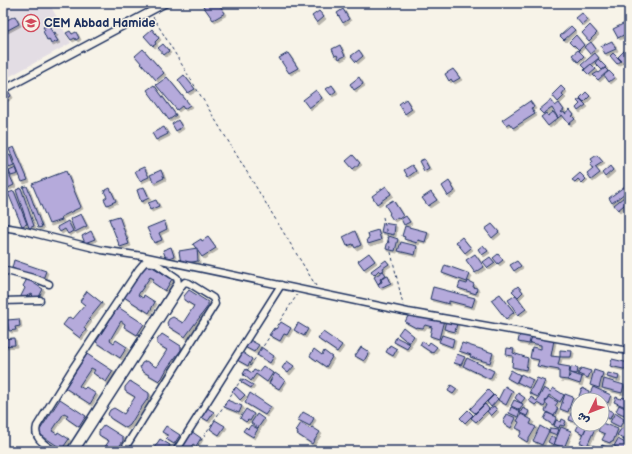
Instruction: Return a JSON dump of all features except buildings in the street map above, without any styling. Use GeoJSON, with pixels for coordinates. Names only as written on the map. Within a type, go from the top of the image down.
{"type":"FeatureCollection","features":[{"type":"Feature","properties":{"kind":"street"},"geometry":{"type":"LineString","coordinates":[[3,90],[166,3]]}},
{"type":"Feature","properties":{"kind":"street"},"geometry":{"type":"LineString","coordinates":[[3,227],[102,250],[142,256],[405,311],[629,351]]}},
{"type":"Feature","properties":{"kind":"street"},"geometry":{"type":"LineString","coordinates":[[54,451],[37,437],[37,426],[73,368],[135,275],[145,262],[152,262],[177,278],[178,283],[70,451]]}},
{"type":"Feature","properties":{"kind":"street"},"geometry":{"type":"LineString","coordinates":[[3,270],[37,279],[49,284]]}},
{"type":"Feature","properties":{"kind":"street"},"geometry":{"type":"LineString","coordinates":[[75,451],[182,285],[185,282],[189,283],[214,298],[215,304],[123,451]]}},
{"type":"Feature","properties":{"kind":"street"},"geometry":{"type":"LineString","coordinates":[[176,451],[281,285]]}},
{"type":"Feature","properties":{"kind":"street"},"geometry":{"type":"LineString","coordinates":[[3,302],[40,300]]}},
{"type":"Feature","properties":{"kind":"path"},"geometry":{"type":"LineString","coordinates":[[150,11],[316,284],[316,292]]}},
{"type":"Feature","properties":{"kind":"path"},"geometry":{"type":"LineString","coordinates":[[382,217],[405,311]]}},
{"type":"Feature","properties":{"kind":"path"},"geometry":{"type":"LineString","coordinates":[[194,451],[301,289]]}},
{"type":"Feature","properties":{"kind":"shaded area","name":"CEM Abbad Hamide"},"geometry":{"type":"Polygon","coordinates":[[[3,3],[49,3],[71,43],[3,80],[3,3]]]}},
{"type":"Feature","properties":{"kind":"place","name":"CEM Abbad Hamide"},"geometry":{"type":"Point","coordinates":[31,23]}}]}
